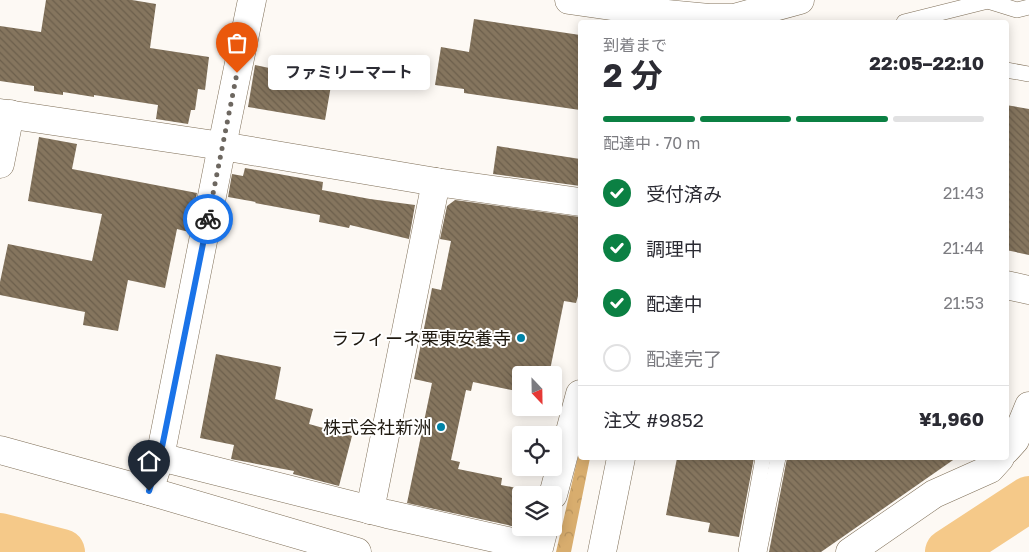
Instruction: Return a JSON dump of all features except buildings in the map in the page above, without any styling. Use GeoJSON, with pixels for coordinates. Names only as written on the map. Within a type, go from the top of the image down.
{"type":"FeatureCollection","features":[{"type":"Feature","properties":{"kind":"street"},"geometry":{"type":"LineString","coordinates":[[149,491],[160,457],[252,0]]}},
{"type":"Feature","properties":{"kind":"street"},"geometry":{"type":"LineString","coordinates":[[569,0],[667,14],[710,13],[734,18],[800,0]]}},
{"type":"Feature","properties":{"kind":"street"},"geometry":{"type":"LineString","coordinates":[[0,164],[5,114],[222,146],[436,182],[578,202]]}},
{"type":"Feature","properties":{"kind":"street"},"geometry":{"type":"LineString","coordinates":[[370,510],[436,182]]}},
{"type":"Feature","properties":{"kind":"street"},"geometry":{"type":"LineString","coordinates":[[1009,286],[1029,290]]}},
{"type":"Feature","properties":{"kind":"street"},"geometry":{"type":"LineString","coordinates":[[555,486],[578,401]]}},
{"type":"Feature","properties":{"kind":"street"},"geometry":{"type":"LineString","coordinates":[[1009,445],[1015,440],[1029,406]]}},
{"type":"Feature","properties":{"kind":"street"},"geometry":{"type":"LineString","coordinates":[[0,450],[149,491],[357,552]]}},
{"type":"Feature","properties":{"kind":"street"},"geometry":{"type":"LineString","coordinates":[[160,457],[370,510],[539,548],[542,536]]}},
{"type":"Feature","properties":{"kind":"street"},"geometry":{"type":"LineString","coordinates":[[602,552],[621,460]]}},
{"type":"Feature","properties":{"kind":"street"},"geometry":{"type":"LineString","coordinates":[[850,552],[934,494],[992,460]]}},
{"type":"Feature","properties":{"kind":"lane"},"geometry":{"type":"LineString","coordinates":[[912,20],[988,1],[1017,10],[1029,7]]}},
{"type":"Feature","properties":{"kind":"lane"},"geometry":{"type":"LineString","coordinates":[[1009,71],[1029,74]]}},
{"type":"Feature","properties":{"kind":"lane"},"geometry":{"type":"LineString","coordinates":[[746,552],[763,460]]}},
{"type":"Feature","properties":{"kind":"lane"},"geometry":{"type":"LineString","coordinates":[[759,552],[778,460]]}},
{"type":"Feature","properties":{"kind":"green space"},"geometry":{"type":"Polygon","coordinates":[[[578,457],[578,460],[590,460],[571,552],[556,552],[560,536],[562,536],[562,526],[578,457]]]}},
{"type":"Feature","properties":{"kind":"waterway"},"geometry":{"type":"LineString","coordinates":[[948,552],[1029,499]]}},
{"type":"Feature","properties":{"kind":"waterway"},"geometry":{"type":"LineString","coordinates":[[0,536],[62,552]]}},
{"type":"Feature","properties":{"kind":"way so far"},"geometry":{"type":"LineString","coordinates":[[208,219],[237,73]]}},
{"type":"Feature","properties":{"kind":"place","name":"ファミリーマート"},"geometry":{"type":"Point","coordinates":[237,73]}},
{"type":"Feature","properties":{"kind":"place","name":"ラフィーネ栗東安養寺"},"geometry":{"type":"Point","coordinates":[521,338]}},
{"type":"Feature","properties":{"kind":"place","name":"株式会社新洲"},"geometry":{"type":"Point","coordinates":[441,427]}},
{"type":"Feature","properties":{"kind":"route"},"geometry":{"type":"LineString","coordinates":[[149,491],[160,457],[208,219]]}}]}
